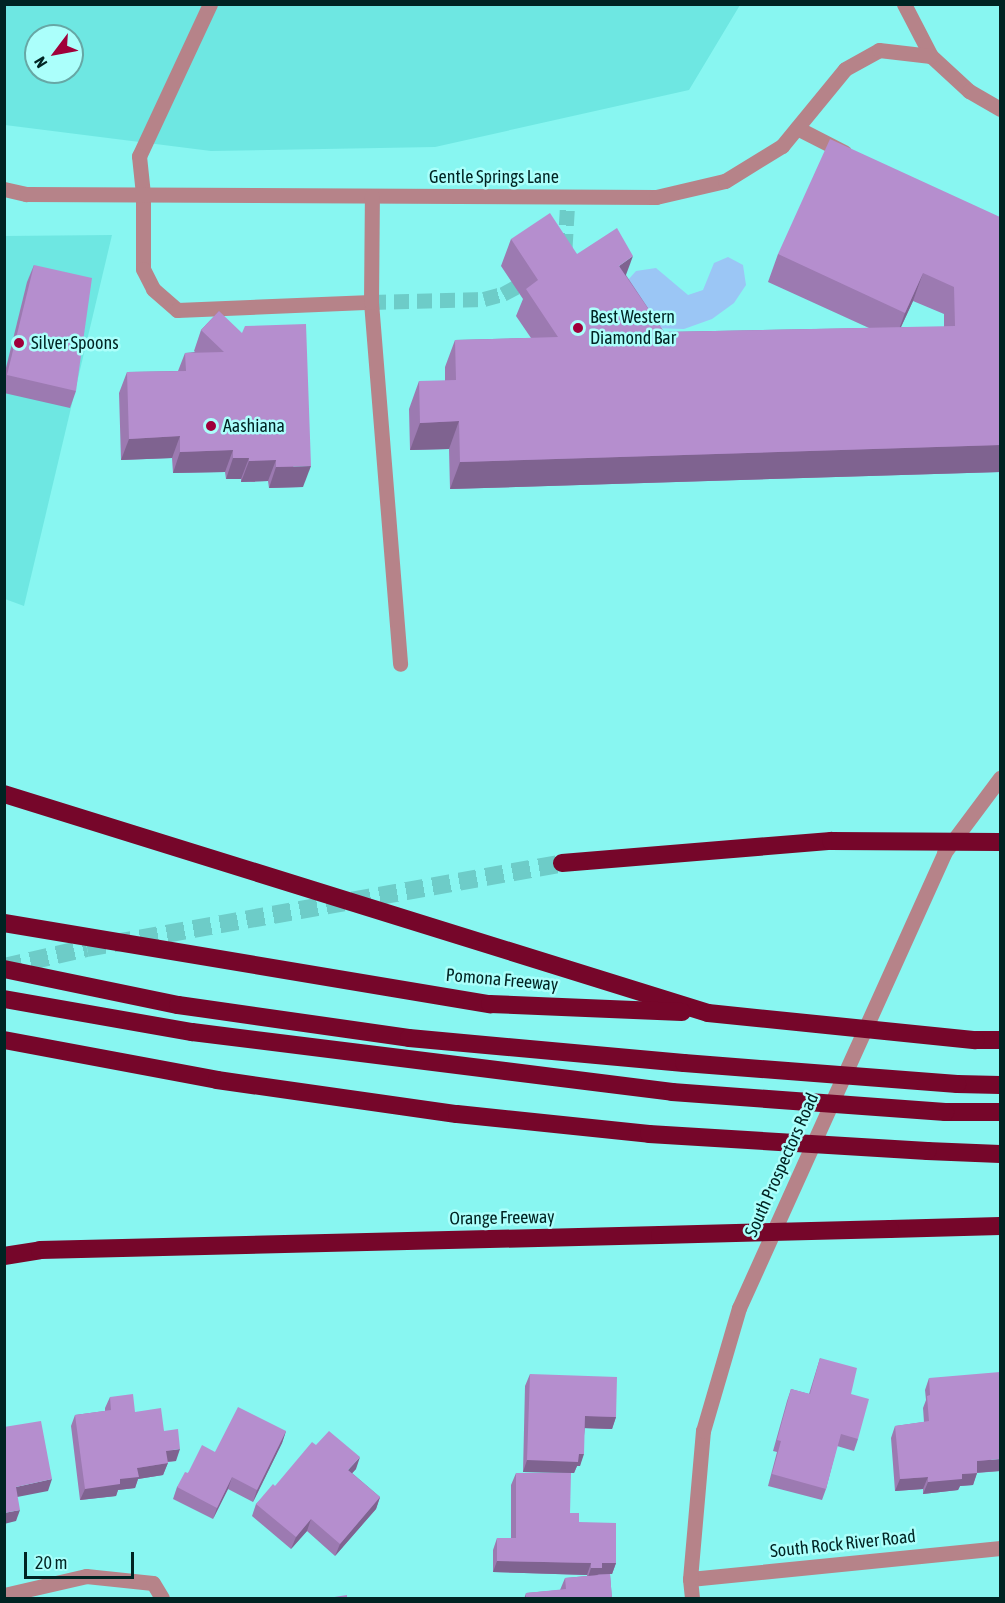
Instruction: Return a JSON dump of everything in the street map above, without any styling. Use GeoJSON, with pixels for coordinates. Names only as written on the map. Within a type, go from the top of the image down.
{"type":"FeatureCollection","features":[{"type":"Feature","properties":{"kind":"highway"},"geometry":{"type":"LineString","coordinates":[[4,795],[708,1013]]}},
{"type":"Feature","properties":{"kind":"highway"},"geometry":{"type":"LineString","coordinates":[[562,863],[831,841],[1000,842]]}},
{"type":"Feature","properties":{"kind":"highway","name":"Pomona Freeway"},"geometry":{"type":"LineString","coordinates":[[4,923],[490,1004],[708,1013],[976,1040],[1000,1040]]}},
{"type":"Feature","properties":{"kind":"highway"},"geometry":{"type":"LineString","coordinates":[[4,969],[178,1005],[409,1038],[684,1063],[957,1084],[1000,1085]]}},
{"type":"Feature","properties":{"kind":"highway"},"geometry":{"type":"LineString","coordinates":[[4,999],[192,1032],[672,1092],[945,1112],[1000,1112]]}},
{"type":"Feature","properties":{"kind":"highway"},"geometry":{"type":"LineString","coordinates":[[4,1040],[217,1080],[457,1114],[649,1134],[1000,1155]]}},
{"type":"Feature","properties":{"kind":"highway","name":"Orange Freeway"},"geometry":{"type":"LineString","coordinates":[[4,1256],[40,1250],[1000,1226]]}},
{"type":"Feature","properties":{"kind":"street"},"geometry":{"type":"LineString","coordinates":[[904,4],[930,56],[969,91],[1000,109]]}},
{"type":"Feature","properties":{"kind":"street"},"geometry":{"type":"LineString","coordinates":[[204,6],[139,156],[143,195],[143,269],[153,289],[177,310],[371,302]]}},
{"type":"Feature","properties":{"kind":"street","name":"Gentle Springs Lane"},"geometry":{"type":"LineString","coordinates":[[4,189],[26,194],[656,197],[725,181],[782,146],[844,69],[879,50],[930,56]]}},
{"type":"Feature","properties":{"kind":"street"},"geometry":{"type":"LineString","coordinates":[[797,128],[861,160]]}},
{"type":"Feature","properties":{"kind":"street"},"geometry":{"type":"LineString","coordinates":[[372,196],[371,302],[400,664]]}},
{"type":"Feature","properties":{"kind":"street","name":"South Prospectors Road"},"geometry":{"type":"LineString","coordinates":[[692,1599],[690,1579],[703,1431],[739,1308],[944,853],[1000,778]]}},
{"type":"Feature","properties":{"kind":"street","name":"South Rock River Road"},"geometry":{"type":"LineString","coordinates":[[690,1579],[1000,1548]]}},
{"type":"Feature","properties":{"kind":"street"},"geometry":{"type":"LineString","coordinates":[[4,1595],[86,1576],[153,1583],[162,1599]]}},
{"type":"Feature","properties":{"kind":"shaded area"},"geometry":{"type":"Polygon","coordinates":[[[5,5],[740,5],[689,90],[435,147],[211,151],[5,125],[5,5]]]}},
{"type":"Feature","properties":{"kind":"shaded area"},"geometry":{"type":"Polygon","coordinates":[[[112,235],[24,606],[5,599],[4,236],[112,235]]]}},
{"type":"Feature","properties":{"kind":"shaded area"},"geometry":{"type":"Polygon","coordinates":[[[728,257],[743,265],[746,285],[734,303],[712,319],[684,329],[653,328],[628,280],[636,271],[656,268],[688,295],[703,290],[714,263],[728,257]]]}},
{"type":"Feature","properties":{"kind":"building","name":"Best Western Diamond Bar"},"geometry":{"type":"Polygon","coordinates":[[[830,139],[1000,217],[1000,445],[460,462],[459,421],[420,423],[419,381],[456,380],[455,340],[558,337],[526,289],[538,280],[511,239],[550,213],[577,254],[617,228],[633,256],[619,266],[664,332],[955,326],[954,287],[923,273],[905,313],[778,254],[830,139]]]}},
{"type":"Feature","properties":{"kind":"building"},"geometry":{"type":"Polygon","coordinates":[[[34,265],[92,278],[76,391],[7,375],[34,265]]]}},
{"type":"Feature","properties":{"kind":"building","name":"Aashiana"},"geometry":{"type":"Polygon","coordinates":[[[219,311],[242,333],[245,326],[306,324],[311,466],[276,467],[276,460],[249,461],[249,458],[233,458],[233,450],[180,452],[180,436],[129,439],[127,372],[186,371],[185,353],[224,352],[201,330],[219,311]]]}},
{"type":"Feature","properties":{"kind":"building"},"geometry":{"type":"Polygon","coordinates":[[[820,1358],[857,1368],[851,1394],[869,1399],[858,1439],[841,1434],[826,1489],[772,1474],[781,1441],[777,1440],[791,1389],[810,1394],[820,1358]]]}},
{"type":"Feature","properties":{"kind":"building"},"geometry":{"type":"Polygon","coordinates":[[[1000,1372],[1000,1459],[977,1461],[977,1473],[962,1474],[962,1479],[928,1482],[928,1477],[900,1479],[895,1426],[929,1421],[927,1396],[930,1395],[929,1378],[1000,1372]]]}},
{"type":"Feature","properties":{"kind":"building"},"geometry":{"type":"Polygon","coordinates":[[[530,1374],[617,1377],[616,1417],[585,1416],[584,1454],[579,1454],[578,1462],[527,1460],[530,1374]]]}},
{"type":"Feature","properties":{"kind":"building"},"geometry":{"type":"Polygon","coordinates":[[[133,1394],[135,1412],[161,1408],[164,1431],[178,1429],[180,1449],[166,1451],[168,1463],[137,1468],[139,1477],[120,1479],[120,1484],[85,1489],[75,1415],[111,1410],[110,1397],[133,1394]]]}},
{"type":"Feature","properties":{"kind":"building"},"geometry":{"type":"Polygon","coordinates":[[[238,1407],[286,1431],[257,1490],[232,1477],[217,1508],[177,1487],[185,1472],[188,1473],[202,1445],[215,1452],[238,1407]]]}},
{"type":"Feature","properties":{"kind":"building"},"geometry":{"type":"Polygon","coordinates":[[[41,1421],[52,1479],[16,1487],[20,1510],[4,1513],[4,1427],[41,1421]]]}},
{"type":"Feature","properties":{"kind":"building"},"geometry":{"type":"Polygon","coordinates":[[[329,1431],[360,1457],[348,1470],[380,1497],[340,1544],[311,1519],[296,1537],[256,1504],[273,1484],[275,1486],[312,1442],[316,1445],[329,1431]]]}},
{"type":"Feature","properties":{"kind":"building"},"geometry":{"type":"Polygon","coordinates":[[[516,1473],[571,1473],[570,1513],[579,1513],[579,1522],[616,1523],[616,1563],[602,1563],[602,1568],[591,1568],[591,1563],[497,1561],[497,1538],[516,1538],[516,1473]]]}},
{"type":"Feature","properties":{"kind":"building"},"geometry":{"type":"Polygon","coordinates":[[[610,1574],[612,1599],[526,1599],[526,1593],[566,1589],[565,1578],[610,1574]]]}},
{"type":"Feature","properties":{"kind":"building"},"geometry":{"type":"Polygon","coordinates":[[[347,1595],[347,1599],[322,1599],[347,1595]]]}},
{"type":"Feature","properties":{"kind":"tunnel"},"geometry":{"type":"LineString","coordinates":[[560,252],[565,248],[568,197]]}},
{"type":"Feature","properties":{"kind":"tunnel"},"geometry":{"type":"LineString","coordinates":[[371,302],[484,299],[503,294],[531,279]]}},
{"type":"Feature","properties":{"kind":"tunnel"},"geometry":{"type":"LineString","coordinates":[[4,967],[87,948],[562,863]]}},
{"type":"Feature","properties":{"kind":"place","name":"Best Western Diamond Bar"},"geometry":{"type":"Point","coordinates":[578,328]}},
{"type":"Feature","properties":{"kind":"place","name":"Silver Spoons"},"geometry":{"type":"Point","coordinates":[19,343]}},
{"type":"Feature","properties":{"kind":"place","name":"Aashiana"},"geometry":{"type":"Point","coordinates":[211,426]}}]}
